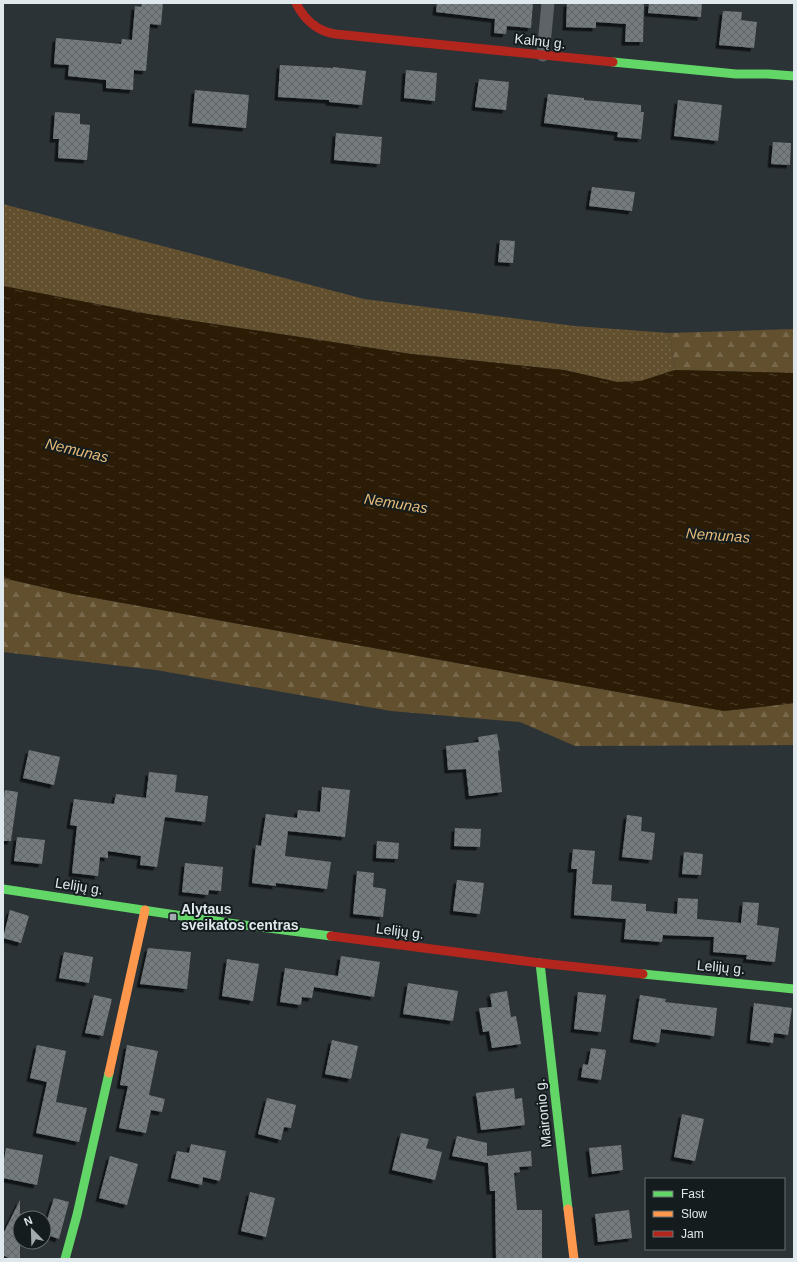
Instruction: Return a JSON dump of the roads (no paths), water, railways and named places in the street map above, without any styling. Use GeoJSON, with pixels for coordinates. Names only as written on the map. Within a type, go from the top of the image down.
{"type":"FeatureCollection","features":[{"type":"Feature","properties":{"kind":"street","name":"Kalnų g."},"geometry":{"type":"LineString","coordinates":[[296,3],[300,11],[313,25],[327,32],[349,36],[736,74],[794,76]]}},
{"type":"Feature","properties":{"kind":"street"},"geometry":{"type":"LineString","coordinates":[[543,55],[548,3]]}},
{"type":"Feature","properties":{"kind":"street","name":"Lelijų g."},"geometry":{"type":"LineString","coordinates":[[3,889],[229,923],[540,963],[794,988]]}},
{"type":"Feature","properties":{"kind":"street"},"geometry":{"type":"LineString","coordinates":[[65,1259],[77,1215],[145,910]]}},
{"type":"Feature","properties":{"kind":"street","name":"Maironio g."},"geometry":{"type":"LineString","coordinates":[[540,963],[574,1259]]}},
{"type":"Feature","properties":{"kind":"water","name":"Nemunas"},"geometry":{"type":"Polygon","coordinates":[[[3,286],[148,314],[411,354],[564,370],[617,382],[641,381],[675,370],[794,373],[794,703],[724,711],[73,594],[3,578],[3,286]]]}},
{"type":"Feature","properties":{"kind":"place","name":"Alytaus sveikatos centras"},"geometry":{"type":"Point","coordinates":[173,917]}}]}
